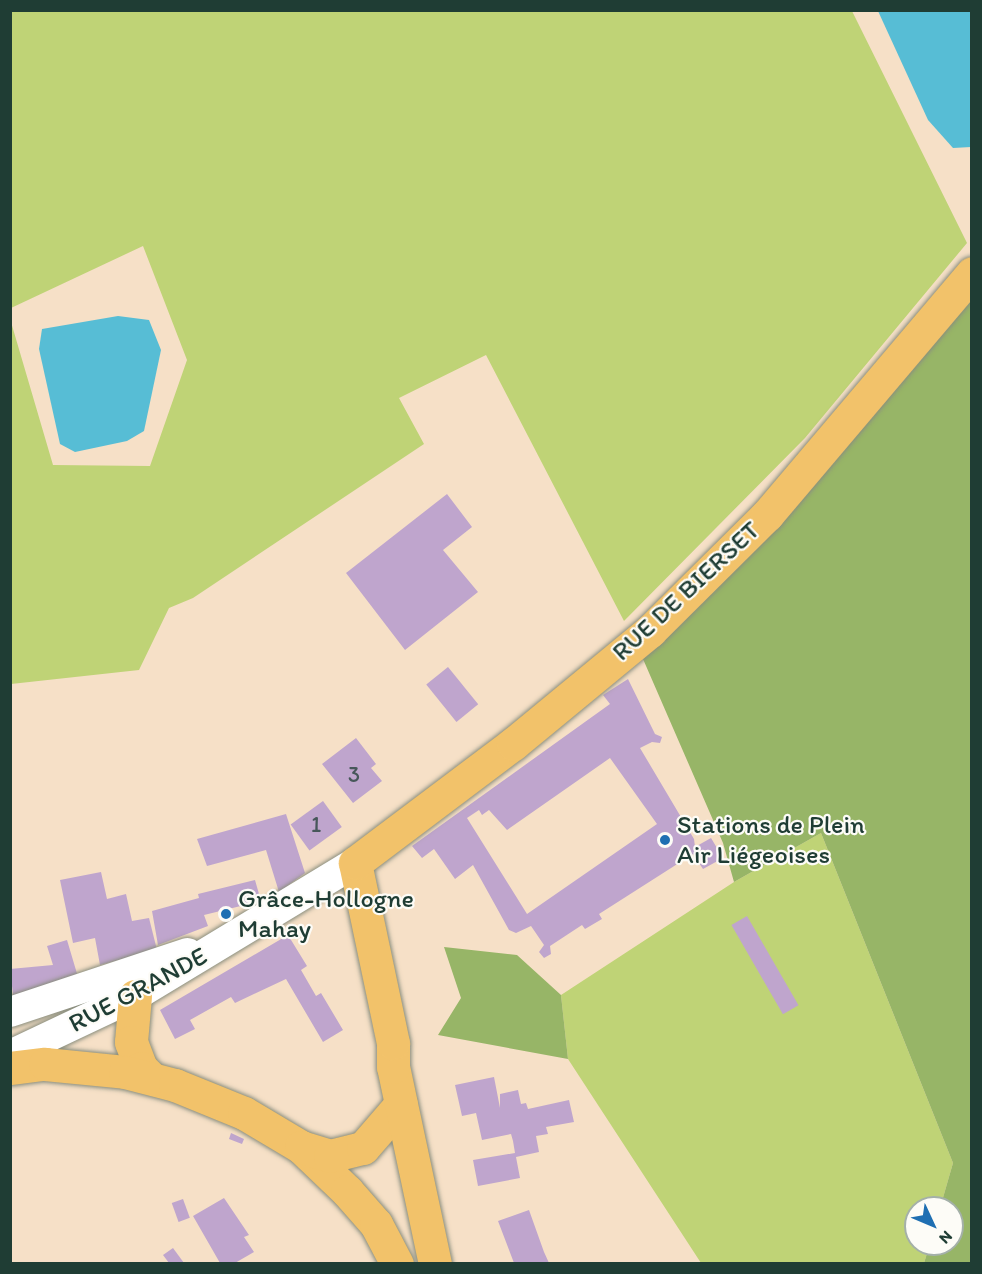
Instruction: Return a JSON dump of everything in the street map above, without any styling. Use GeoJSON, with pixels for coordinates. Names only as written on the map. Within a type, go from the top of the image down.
{"type":"FeatureCollection","features":[{"type":"Feature","properties":{"kind":"main road","name":"RUE DE BIERSET"},"geometry":{"type":"LineString","coordinates":[[355,863],[513,744],[650,631],[767,514],[972,273]]}},
{"type":"Feature","properties":{"kind":"main road"},"geometry":{"type":"LineString","coordinates":[[355,863],[393,1043],[393,1067],[435,1263]]}},
{"type":"Feature","properties":{"kind":"main road"},"geometry":{"type":"LineString","coordinates":[[135,996],[131,1042],[141,1068],[149,1076]]}},
{"type":"Feature","properties":{"kind":"main road"},"geometry":{"type":"LineString","coordinates":[[10,1068],[76,1065],[149,1076],[244,1113],[301,1147],[330,1156],[363,1148],[401,1104]]}},
{"type":"Feature","properties":{"kind":"main road"},"geometry":{"type":"LineString","coordinates":[[301,1147],[363,1208],[397,1263]]}},
{"type":"Feature","properties":{"kind":"street","name":"RUE GRANDE"},"geometry":{"type":"LineString","coordinates":[[10,1055],[135,996],[228,942],[355,863]]}},
{"type":"Feature","properties":{"kind":"street"},"geometry":{"type":"LineString","coordinates":[[10,1012],[174,956],[228,942]]}},
{"type":"Feature","properties":{"kind":"green space"},"geometry":{"type":"Polygon","coordinates":[[[11,10],[852,11],[967,243],[805,438],[624,621],[486,355],[399,398],[424,444],[193,598],[169,608],[139,670],[11,684],[11,322],[53,465],[150,466],[187,360],[143,246],[11,308],[11,10]]]}},
{"type":"Feature","properties":{"kind":"green space"},"geometry":{"type":"Polygon","coordinates":[[[971,287],[971,1263],[924,1263],[926,1256],[964,1256],[964,1196],[943,1196],[953,1163],[821,833],[734,882],[723,843],[643,659],[734,562],[971,287]]]}},
{"type":"Feature","properties":{"kind":"green space"},"geometry":{"type":"Polygon","coordinates":[[[821,833],[953,1163],[943,1196],[904,1196],[904,1256],[926,1256],[924,1263],[701,1263],[568,1059],[561,995],[734,882],[821,833]]]}},
{"type":"Feature","properties":{"kind":"green space"},"geometry":{"type":"Polygon","coordinates":[[[444,947],[517,955],[561,995],[568,1059],[438,1035],[461,998],[444,947]]]}},
{"type":"Feature","properties":{"kind":"water"},"geometry":{"type":"Polygon","coordinates":[[[878,11],[971,11],[971,147],[953,148],[928,120],[878,11]]]}},
{"type":"Feature","properties":{"kind":"water"},"geometry":{"type":"Polygon","coordinates":[[[118,316],[149,320],[161,350],[144,431],[127,441],[75,452],[60,444],[39,349],[42,329],[118,316]]]}},
{"type":"Feature","properties":{"kind":"building"},"geometry":{"type":"Polygon","coordinates":[[[447,494],[472,527],[443,550],[478,592],[405,650],[346,573],[447,494]]]}},
{"type":"Feature","properties":{"kind":"building"},"geometry":{"type":"Polygon","coordinates":[[[448,667],[478,704],[456,722],[426,685],[448,667]]]}},
{"type":"Feature","properties":{"kind":"building"},"geometry":{"type":"Polygon","coordinates":[[[628,679],[655,734],[662,737],[660,743],[652,742],[640,748],[694,839],[695,847],[711,838],[723,858],[703,869],[693,854],[599,914],[602,919],[585,929],[582,925],[550,946],[551,954],[544,958],[539,952],[544,945],[531,926],[516,933],[509,930],[473,865],[455,879],[434,849],[422,858],[412,846],[610,704],[603,695],[628,679]],[[610,758],[507,830],[489,810],[482,815],[479,810],[467,818],[527,914],[657,824],[610,758]]]}},
{"type":"Feature","properties":{"kind":"building"},"geometry":{"type":"Polygon","coordinates":[[[356,738],[376,764],[371,768],[382,781],[353,803],[322,764],[356,738]]]}},
{"type":"Feature","properties":{"kind":"building"},"geometry":{"type":"Polygon","coordinates":[[[323,801],[342,827],[309,850],[291,825],[323,801]]]}},
{"type":"Feature","properties":{"kind":"building"},"geometry":{"type":"Polygon","coordinates":[[[286,814],[305,873],[279,892],[266,850],[207,866],[197,839],[286,814]]]}},
{"type":"Feature","properties":{"kind":"building"},"geometry":{"type":"Polygon","coordinates":[[[101,872],[107,899],[126,894],[132,921],[149,918],[157,950],[100,965],[95,938],[73,943],[60,880],[101,872]]]}},
{"type":"Feature","properties":{"kind":"building"},"geometry":{"type":"Polygon","coordinates":[[[255,880],[261,901],[204,915],[208,926],[158,945],[152,911],[199,898],[198,894],[255,880]]]}},
{"type":"Feature","properties":{"kind":"building"},"geometry":{"type":"Polygon","coordinates":[[[747,916],[799,1005],[783,1014],[731,925],[747,916]]]}},
{"type":"Feature","properties":{"kind":"building"},"geometry":{"type":"Polygon","coordinates":[[[288,935],[307,966],[301,970],[316,996],[321,993],[343,1030],[323,1042],[286,979],[235,1003],[231,997],[190,1020],[195,1029],[175,1039],[160,1010],[288,935]]]}},
{"type":"Feature","properties":{"kind":"building"},"geometry":{"type":"Polygon","coordinates":[[[67,940],[78,977],[14,1003],[10,969],[53,965],[47,946],[67,940]]]}},
{"type":"Feature","properties":{"kind":"building"},"geometry":{"type":"Polygon","coordinates":[[[494,1077],[500,1108],[500,1094],[518,1090],[521,1104],[526,1103],[528,1109],[569,1100],[574,1122],[546,1127],[548,1134],[536,1136],[539,1152],[516,1157],[520,1178],[478,1186],[473,1160],[515,1153],[513,1141],[511,1134],[482,1140],[476,1113],[462,1116],[455,1085],[494,1077]]]}},
{"type":"Feature","properties":{"kind":"building"},"geometry":{"type":"Polygon","coordinates":[[[231,1133],[244,1139],[242,1144],[229,1139],[231,1133]]]}},
{"type":"Feature","properties":{"kind":"building"},"geometry":{"type":"Polygon","coordinates":[[[224,1198],[249,1235],[244,1237],[254,1252],[235,1263],[220,1263],[193,1216],[224,1198]]]}},
{"type":"Feature","properties":{"kind":"building"},"geometry":{"type":"Polygon","coordinates":[[[183,1199],[190,1218],[179,1222],[172,1203],[183,1199]]]}},
{"type":"Feature","properties":{"kind":"building"},"geometry":{"type":"Polygon","coordinates":[[[529,1210],[549,1263],[514,1263],[498,1221],[529,1210]]]}},
{"type":"Feature","properties":{"kind":"building"},"geometry":{"type":"Polygon","coordinates":[[[173,1248],[184,1263],[169,1263],[163,1255],[173,1248]]]}},
{"type":"Feature","properties":{"kind":"place","name":"Stations de Plein Air Liégeoises"},"geometry":{"type":"Point","coordinates":[665,840]}},
{"type":"Feature","properties":{"kind":"place","name":"Grâce-Hollogne Mahay"},"geometry":{"type":"Point","coordinates":[226,914]}}]}
